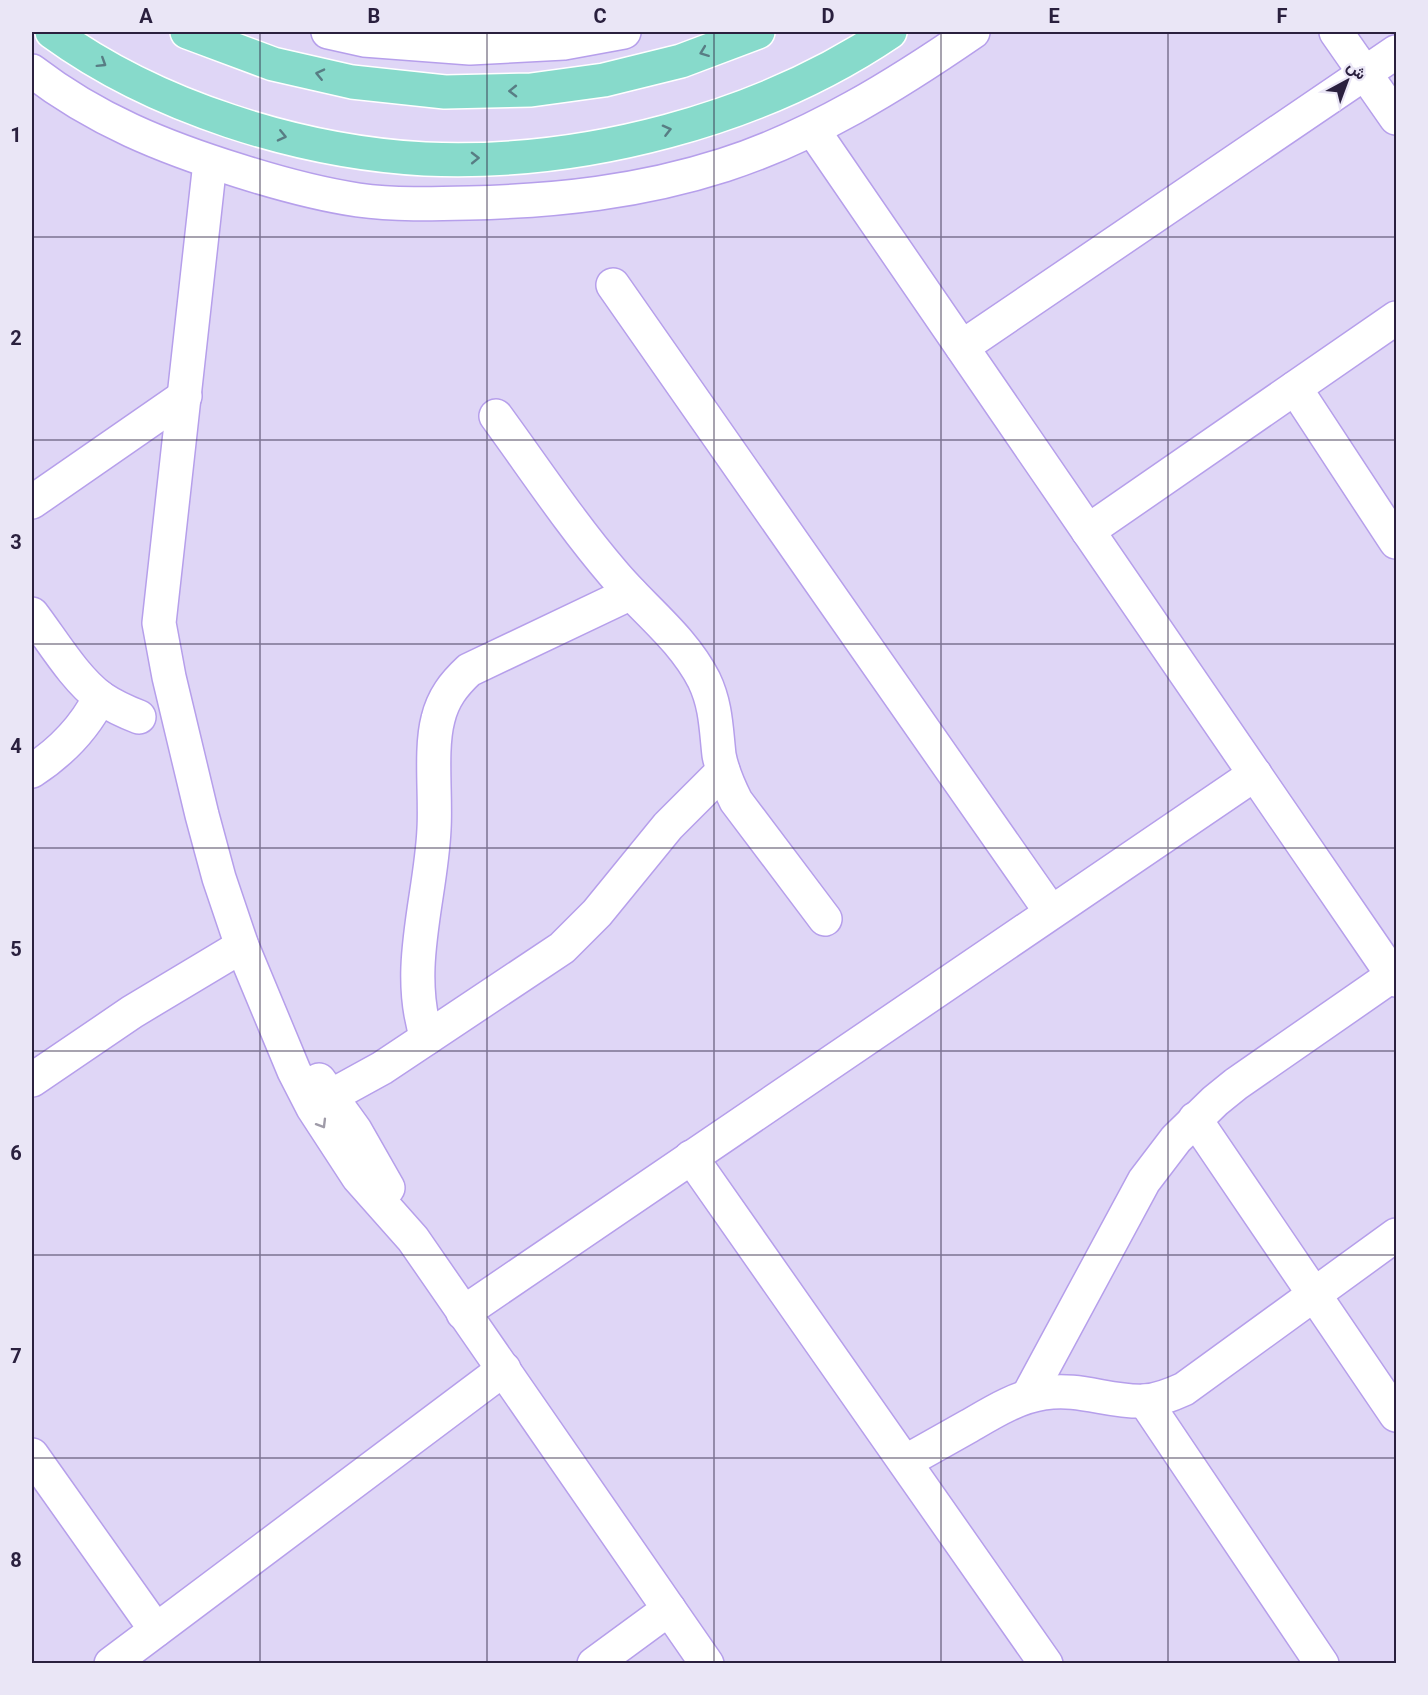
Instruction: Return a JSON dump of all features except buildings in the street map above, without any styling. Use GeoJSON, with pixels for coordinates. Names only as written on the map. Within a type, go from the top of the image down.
{"type":"FeatureCollection","features":[{"type":"Feature","properties":{"kind":"main road"},"geometry":{"type":"LineString","coordinates":[[52,32],[127,79],[198,110],[272,134],[348,150],[425,159],[513,158],[594,147],[670,130],[744,108],[812,76],[890,32]]}},
{"type":"Feature","properties":{"kind":"main road"},"geometry":{"type":"LineString","coordinates":[[187,32],[273,64],[352,82],[445,92],[531,90],[604,80],[681,61],[758,32]]}},
{"type":"Feature","properties":{"kind":"street"},"geometry":{"type":"LineString","coordinates":[[328,32],[364,40],[470,48],[564,43],[624,32]]}},
{"type":"Feature","properties":{"kind":"street"},"geometry":{"type":"LineString","coordinates":[[32,71],[62,94],[133,134],[210,162],[283,184],[359,200],[427,204],[534,201],[629,190],[724,165],[813,130],[886,88],[973,32]]}},
{"type":"Feature","properties":{"kind":"street"},"geometry":{"type":"LineString","coordinates":[[1336,32],[1396,118]]}},
{"type":"Feature","properties":{"kind":"street"},"geometry":{"type":"LineString","coordinates":[[962,347],[1396,52]]}},
{"type":"Feature","properties":{"kind":"street"},"geometry":{"type":"LineString","coordinates":[[813,130],[1395,977],[1236,1083],[1176,1139],[1144,1181],[1028,1396]]}},
{"type":"Feature","properties":{"kind":"street"},"geometry":{"type":"LineString","coordinates":[[210,162],[159,623],[169,677],[219,878],[242,946],[278,1034],[303,1090],[334,1143],[358,1177],[413,1239]]}},
{"type":"Feature","properties":{"kind":"street"},"geometry":{"type":"LineString","coordinates":[[613,285],[1052,912]]}},
{"type":"Feature","properties":{"kind":"street"},"geometry":{"type":"LineString","coordinates":[[1088,531],[1396,318]]}},
{"type":"Feature","properties":{"kind":"street"},"geometry":{"type":"LineString","coordinates":[[1295,388],[1396,542]]}},
{"type":"Feature","properties":{"kind":"street"},"geometry":{"type":"LineString","coordinates":[[32,502],[185,396]]}},
{"type":"Feature","properties":{"kind":"street"},"geometry":{"type":"LineString","coordinates":[[496,416],[596,552],[631,593],[675,637],[703,679],[716,718],[719,755],[723,771],[736,801],[825,919]]}},
{"type":"Feature","properties":{"kind":"street"},"geometry":{"type":"LineString","coordinates":[[427,1038],[418,1007],[417,972],[434,830],[435,740],[437,720],[444,700],[454,683],[469,670],[631,593]]}},
{"type":"Feature","properties":{"kind":"street"},"geometry":{"type":"LineString","coordinates":[[32,614],[84,683],[119,709],[139,717]]}},
{"type":"Feature","properties":{"kind":"street"},"geometry":{"type":"LineString","coordinates":[[32,771],[51,759],[78,732],[91,716],[100,697]]}},
{"type":"Feature","properties":{"kind":"street"},"geometry":{"type":"LineString","coordinates":[[331,1096],[382,1068],[562,948],[580,931],[668,826],[723,771]]}},
{"type":"Feature","properties":{"kind":"street"},"geometry":{"type":"LineString","coordinates":[[463,1313],[1255,774]]}},
{"type":"Feature","properties":{"kind":"street"},"geometry":{"type":"LineString","coordinates":[[32,1080],[132,1012],[242,946]]}},
{"type":"Feature","properties":{"kind":"street"},"geometry":{"type":"LineString","coordinates":[[278,1034],[331,1096],[376,1165],[413,1239],[707,1664]]}},
{"type":"Feature","properties":{"kind":"street"},"geometry":{"type":"LineString","coordinates":[[1195,1119],[1396,1415]]}},
{"type":"Feature","properties":{"kind":"street"},"geometry":{"type":"LineString","coordinates":[[691,1156],[1046,1664]]}},
{"type":"Feature","properties":{"kind":"street"},"geometry":{"type":"LineString","coordinates":[[905,1462],[999,1409],[1028,1396],[1078,1391],[1124,1400],[1145,1401],[1165,1398],[1184,1389],[1396,1235]]}},
{"type":"Feature","properties":{"kind":"street"},"geometry":{"type":"LineString","coordinates":[[111,1664],[504,1369]]}},
{"type":"Feature","properties":{"kind":"street"},"geometry":{"type":"LineString","coordinates":[[1145,1401],[1322,1664]]}},
{"type":"Feature","properties":{"kind":"street"},"geometry":{"type":"LineString","coordinates":[[32,1455],[156,1630]]}},
{"type":"Feature","properties":{"kind":"street"},"geometry":{"type":"LineString","coordinates":[[594,1664],[669,1609]]}}]}
